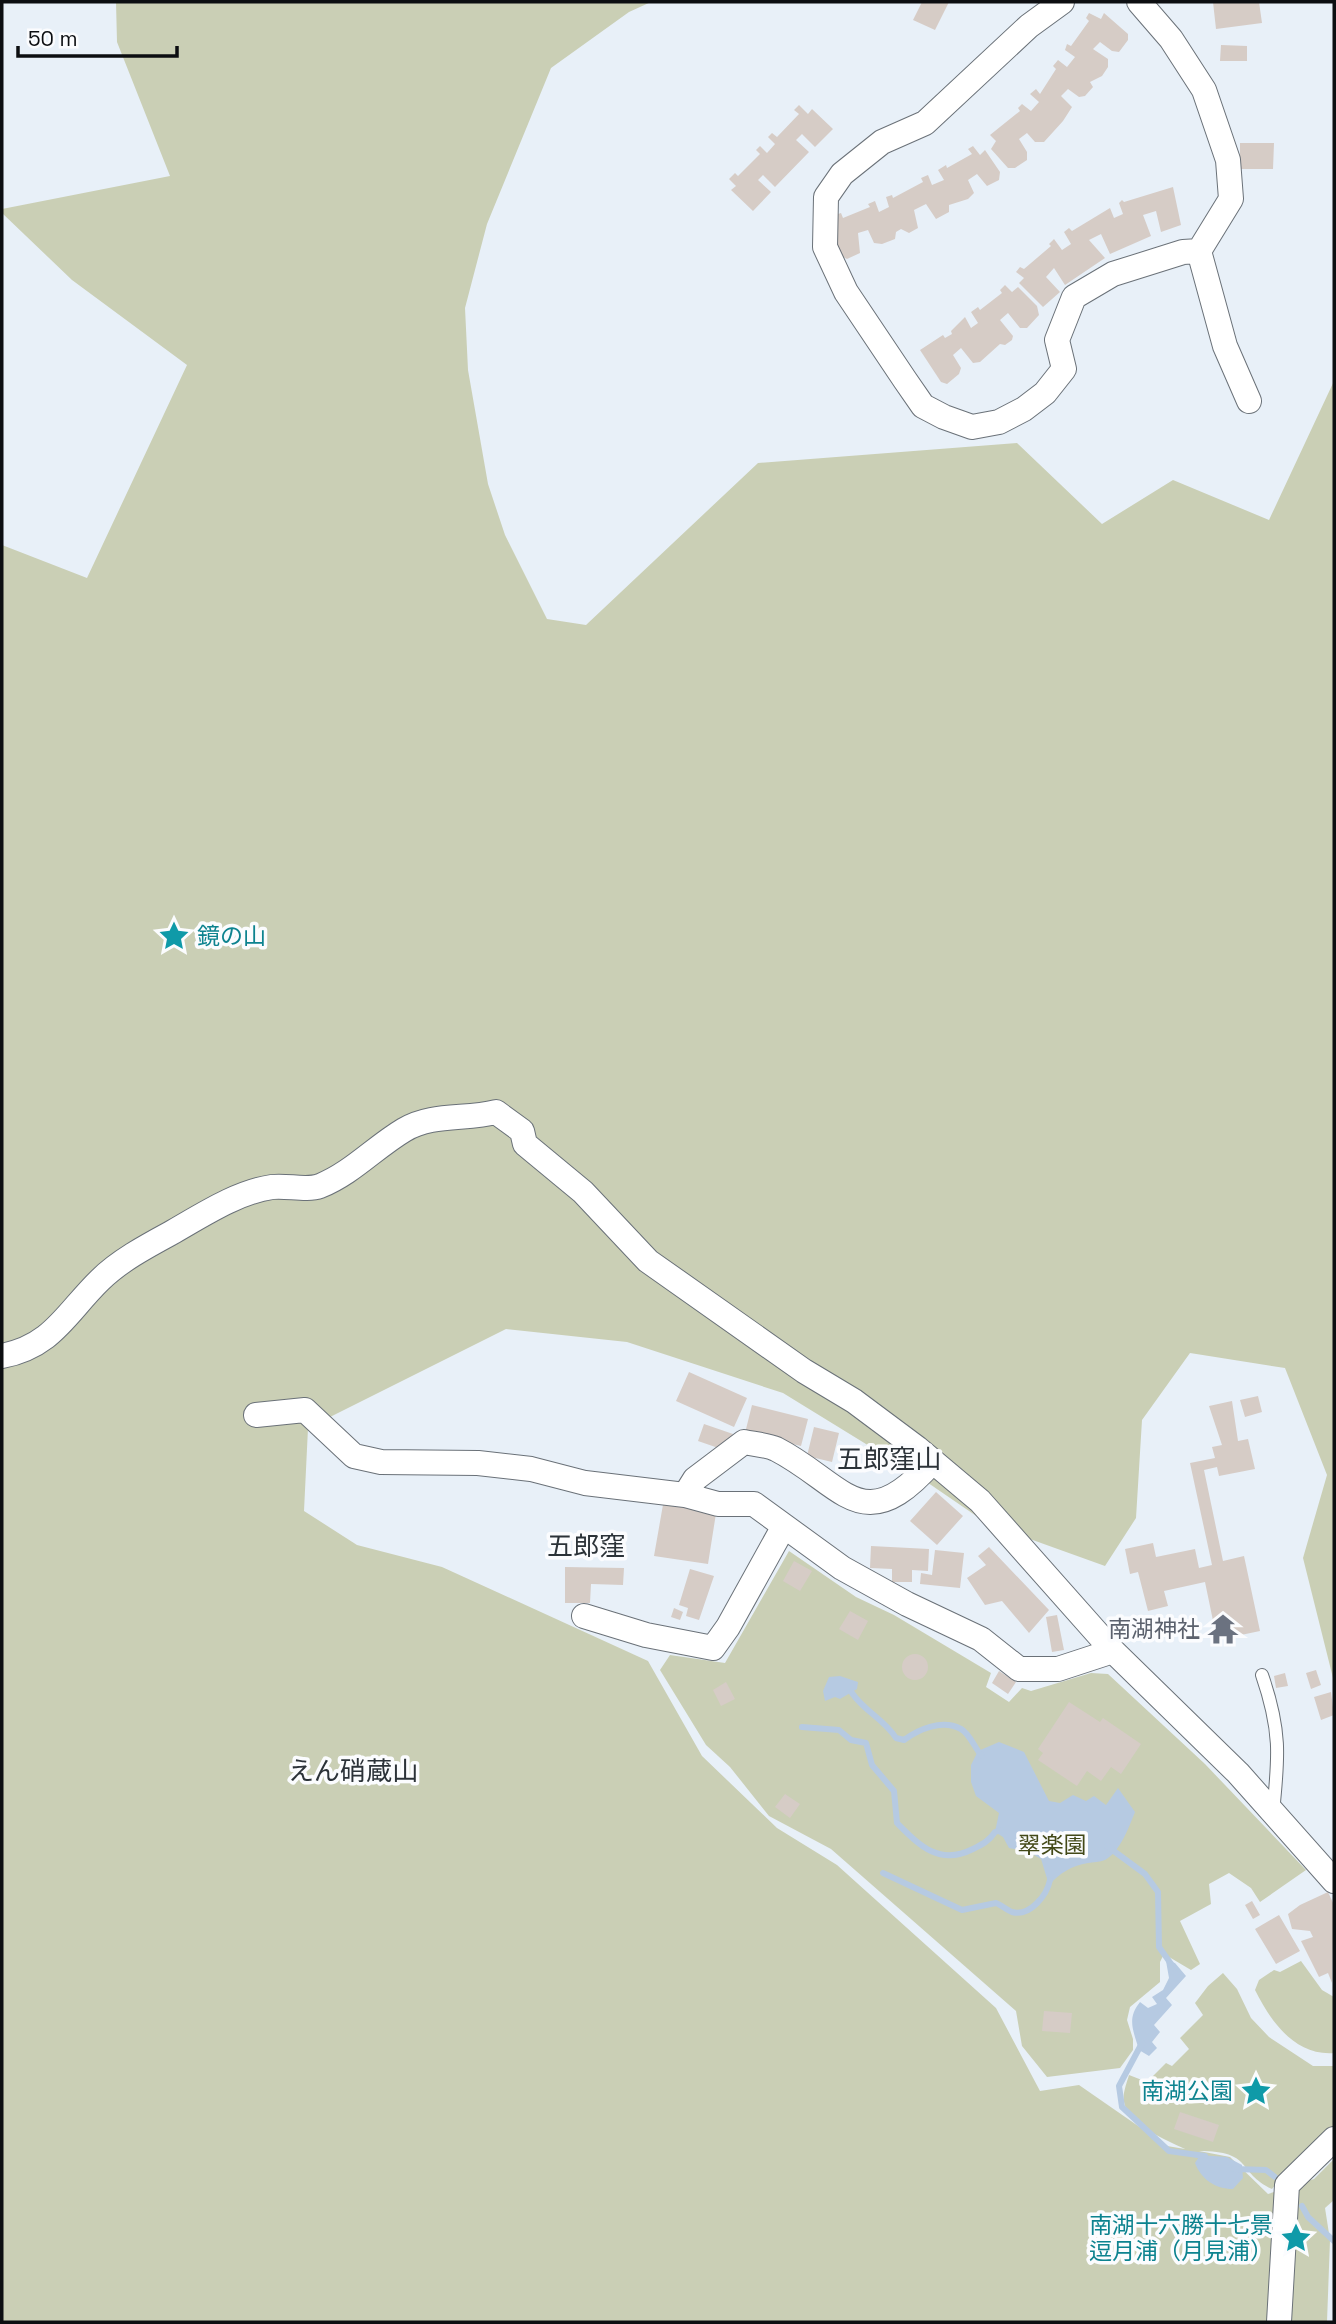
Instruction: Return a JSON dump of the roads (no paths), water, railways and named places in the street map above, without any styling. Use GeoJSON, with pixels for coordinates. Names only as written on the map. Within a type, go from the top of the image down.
{"type":"FeatureCollection","features":[{"type":"Feature","properties":{"kind":"street"},"geometry":{"type":"LineString","coordinates":[[1062,2],[1029,26],[925,123],[882,142],[842,174],[826,197],[825,247],[846,292],[923,406],[972,427],[999,422],[1024,409],[1045,393],[1064,369],[1057,340],[1074,297],[1113,274],[1183,252],[1199,251]]}},
{"type":"Feature","properties":{"kind":"street"},"geometry":{"type":"LineString","coordinates":[[1139,2],[1171,39],[1204,90],[1228,160],[1231,199],[1199,251],[1225,346],[1249,401]]}},
{"type":"Feature","properties":{"kind":"street"},"geometry":{"type":"LineString","coordinates":[[2,1356],[23,1351],[57,1329],[101,1278],[124,1262],[234,1199],[272,1187],[317,1187],[354,1169],[405,1129],[443,1117],[478,1117],[496,1112],[522,1131],[525,1143],[583,1192],[648,1261],[804,1371],[853,1401],[933,1461],[980,1501],[1113,1651],[1238,1773],[1334,1881]]}},
{"type":"Feature","properties":{"kind":"street"},"geometry":{"type":"LineString","coordinates":[[256,1415],[305,1410],[354,1456],[381,1462],[478,1464],[531,1469],[585,1483],[685,1495],[718,1504],[754,1504],[842,1568],[907,1604],[981,1639],[1019,1669],[1058,1669],[1113,1651]]}},
{"type":"Feature","properties":{"kind":"street"},"geometry":{"type":"LineString","coordinates":[[685,1495],[695,1479],[744,1442],[774,1448],[834,1491],[859,1502],[884,1501],[910,1488],[933,1461]]}},
{"type":"Feature","properties":{"kind":"street"},"geometry":{"type":"LineString","coordinates":[[584,1616],[646,1634],[713,1648],[728,1627],[784,1526]]}},
{"type":"Feature","properties":{"kind":"street"},"geometry":{"type":"LineString","coordinates":[[1279,2322],[1287,2185],[1334,2138]]}},
{"type":"Feature","properties":{"kind":"lane"},"geometry":{"type":"LineString","coordinates":[[1262,1675],[1270,1699],[1280,1749],[1273,1813]]}},
{"type":"Feature","properties":{"kind":"water"},"geometry":{"type":"Polygon","coordinates":[[[840,1676],[858,1682],[857,1689],[840,1699],[835,1697],[825,1701],[823,1691],[829,1677],[840,1676]]]}},
{"type":"Feature","properties":{"kind":"water"},"geometry":{"type":"Polygon","coordinates":[[[999,1742],[1024,1752],[1049,1801],[1060,1803],[1073,1795],[1086,1801],[1094,1796],[1106,1805],[1118,1788],[1135,1812],[1115,1851],[1103,1861],[1071,1868],[1049,1885],[1041,1859],[1029,1852],[1009,1848],[1003,1837],[995,1832],[999,1813],[976,1796],[971,1782],[971,1765],[978,1751],[999,1742]]]}},
{"type":"Feature","properties":{"kind":"water"},"geometry":{"type":"Polygon","coordinates":[[[1166,1961],[1175,1963],[1186,1976],[1166,1998],[1172,2005],[1154,2025],[1160,2032],[1152,2042],[1157,2048],[1149,2056],[1139,2050],[1132,2026],[1133,2014],[1140,2002],[1148,2008],[1157,2004],[1152,1997],[1163,1990],[1169,1978],[1166,1961]]]}},
{"type":"Feature","properties":{"kind":"water"},"geometry":{"type":"Polygon","coordinates":[[[1200,2155],[1227,2157],[1242,2165],[1243,2178],[1233,2189],[1215,2185],[1205,2178],[1195,2163],[1200,2155]]]}},
{"type":"Feature","properties":{"kind":"waterway"},"geometry":{"type":"LineString","coordinates":[[852,1693],[896,1738],[904,1740],[917,1732],[939,1725],[954,1726],[967,1734],[981,1755]]}},
{"type":"Feature","properties":{"kind":"waterway"},"geometry":{"type":"LineString","coordinates":[[802,1727],[839,1730],[851,1740],[866,1743],[872,1765],[894,1791],[897,1823],[931,1851],[961,1854],[983,1844],[995,1832],[1001,1830]]}},
{"type":"Feature","properties":{"kind":"waterway"},"geometry":{"type":"LineString","coordinates":[[1107,1846],[1145,1874],[1158,1892],[1159,1947],[1174,1968]]}},
{"type":"Feature","properties":{"kind":"waterway"},"geometry":{"type":"LineString","coordinates":[[883,1873],[962,1910],[996,1903],[1019,1913],[1037,1903],[1050,1880]]}},
{"type":"Feature","properties":{"kind":"waterway"},"geometry":{"type":"LineString","coordinates":[[1142,2043],[1119,2086],[1122,2107],[1169,2151],[1205,2156]]}},
{"type":"Feature","properties":{"kind":"waterway"},"geometry":{"type":"LineString","coordinates":[[1234,2169],[1266,2170],[1275,2177]]}},
{"type":"Feature","properties":{"kind":"waterway"},"geometry":{"type":"LineString","coordinates":[[1302,2206],[1308,2217],[1334,2241]]}},
{"type":"Feature","properties":{"kind":"place","name":"鏡の山"},"geometry":{"type":"Point","coordinates":[174,936]}},
{"type":"Feature","properties":{"kind":"place","name":"南湖神社"},"geometry":{"type":"Point","coordinates":[1223,1629]}},
{"type":"Feature","properties":{"kind":"place","name":"南湖公園"},"geometry":{"type":"Point","coordinates":[1256,2091]}},
{"type":"Feature","properties":{"kind":"place","name":"南湖十六勝十七景 逗月浦（月見浦）"},"geometry":{"type":"Point","coordinates":[1296,2238]}},
{"type":"Feature","properties":{"kind":"district","name":"五郎窪山"},"geometry":{"type":"Point","coordinates":[889,1459]}},
{"type":"Feature","properties":{"kind":"district","name":"五郎窪"},"geometry":{"type":"Point","coordinates":[586,1546]}},
{"type":"Feature","properties":{"kind":"district","name":"えん硝蔵山"},"geometry":{"type":"Point","coordinates":[353,1771]}},
{"type":"Feature","properties":{"kind":"park label","name":"翠楽園"},"geometry":{"type":"Point","coordinates":[1052,1845]}}]}
